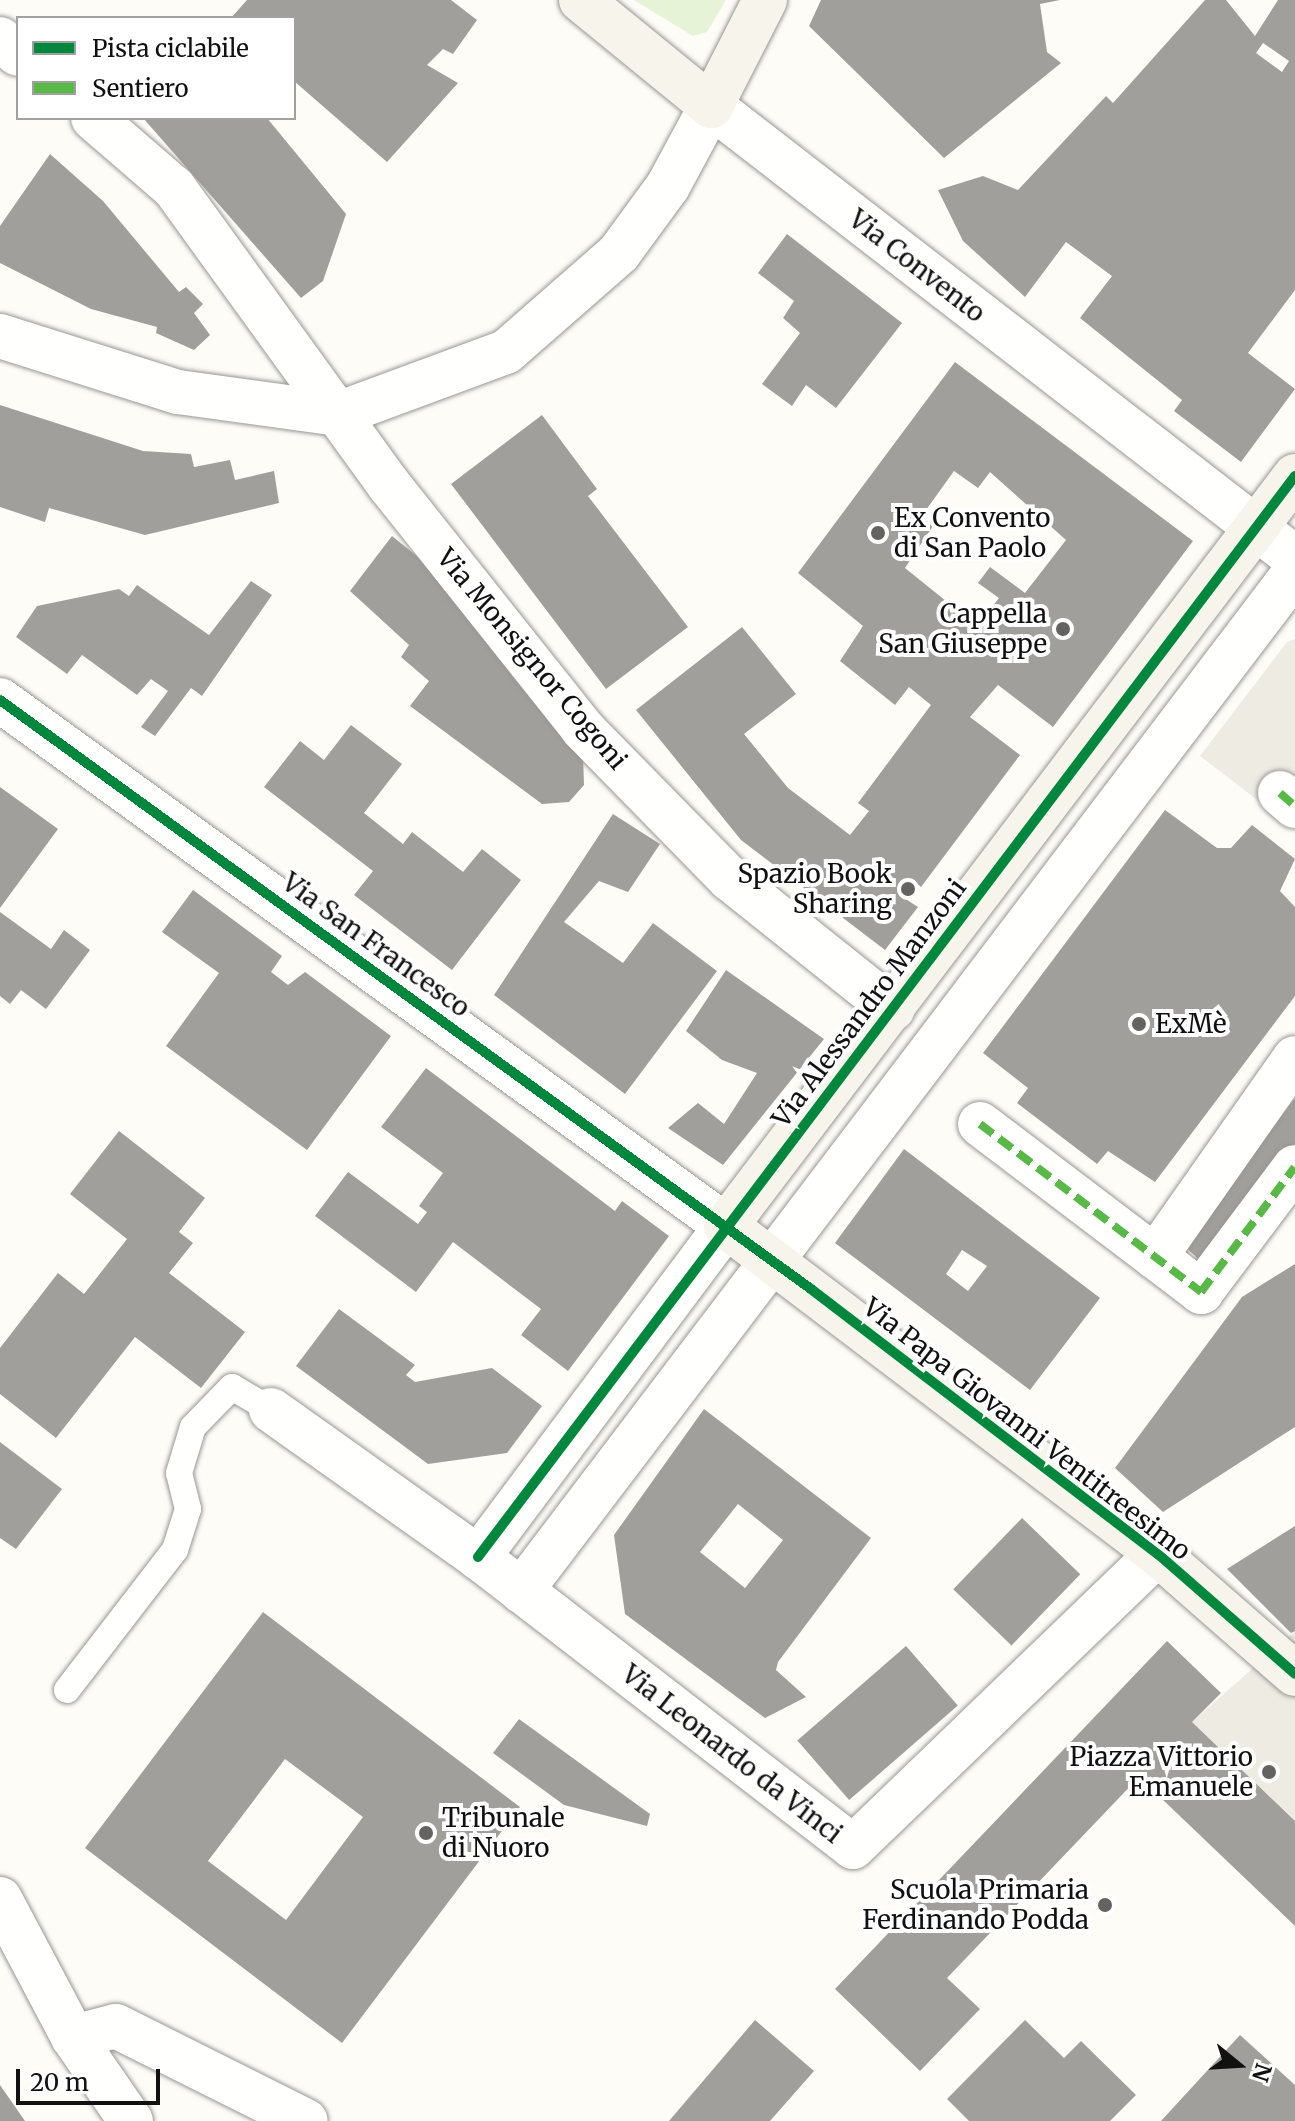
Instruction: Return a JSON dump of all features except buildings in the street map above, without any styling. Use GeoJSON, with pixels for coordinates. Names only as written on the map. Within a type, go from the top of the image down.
{"type":"FeatureCollection","features":[{"type":"Feature","properties":{"kind":"street","name":"Via Convento"},"geometry":{"type":"LineString","coordinates":[[581,0],[711,106],[1256,528]]}},
{"type":"Feature","properties":{"kind":"street"},"geometry":{"type":"LineString","coordinates":[[0,336],[178,392],[338,414],[506,352],[619,253],[668,186],[765,0]]}},
{"type":"Feature","properties":{"kind":"street"},"geometry":{"type":"LineString","coordinates":[[0,39],[16,52]]}},
{"type":"Feature","properties":{"kind":"street","name":"Via Monsignor Cogoni"},"geometry":{"type":"LineString","coordinates":[[95,120],[174,188],[338,414],[583,729],[730,879],[893,1009]]}},
{"type":"Feature","properties":{"kind":"street","name":"Via Alessandro Manzoni"},"geometry":{"type":"LineString","coordinates":[[478,1557],[1295,476]]}},
{"type":"Feature","properties":{"kind":"street"},"geometry":{"type":"LineString","coordinates":[[1256,528],[1295,558]]}},
{"type":"Feature","properties":{"kind":"street"},"geometry":{"type":"LineString","coordinates":[[521,1591],[1295,572]]}},
{"type":"Feature","properties":{"kind":"street","name":"Via San Francesco"},"geometry":{"type":"LineString","coordinates":[[0,700],[726,1226]]}},
{"type":"Feature","properties":{"kind":"street"},"geometry":{"type":"LineString","coordinates":[[1155,1257],[1295,1058]]}},
{"type":"Feature","properties":{"kind":"street"},"geometry":{"type":"LineString","coordinates":[[980,1124],[1201,1292],[1295,1167]]}},
{"type":"Feature","properties":{"kind":"street","name":"Via Papa Giovanni Ventitreesimo"},"geometry":{"type":"LineString","coordinates":[[726,1226],[1158,1554],[1295,1674]]}},
{"type":"Feature","properties":{"kind":"street","name":"Via Leonardo da Vinci"},"geometry":{"type":"LineString","coordinates":[[271,1410],[478,1557],[853,1847],[1158,1554]]}},
{"type":"Feature","properties":{"kind":"street"},"geometry":{"type":"LineString","coordinates":[[0,1899],[73,2037],[131,2121]]}},
{"type":"Feature","properties":{"kind":"street"},"geometry":{"type":"LineString","coordinates":[[73,2037],[116,2026],[306,2121]]}},
{"type":"Feature","properties":{"kind":"lane"},"geometry":{"type":"LineString","coordinates":[[67,1690],[175,1550],[188,1509],[179,1473],[193,1427],[232,1387],[271,1410]]}},
{"type":"Feature","properties":{"kind":"green space"},"geometry":{"type":"Polygon","coordinates":[[[634,0],[726,0],[707,32],[693,36],[634,0]]]}},
{"type":"Feature","properties":{"kind":"shaded area"},"geometry":{"type":"Polygon","coordinates":[[[1295,639],[1295,829],[1200,756],[1287,642],[1295,639]]]}},
{"type":"Feature","properties":{"kind":"shaded area","name":"Piazza Vittorio Emanuele"},"geometry":{"type":"Polygon","coordinates":[[[1295,1631],[1295,1821],[1192,1722],[1295,1631]]]}},
{"type":"Feature","properties":{"kind":"marked path"},"geometry":{"type":"LineString","coordinates":[[1280,793],[1295,806]]}},
{"type":"Feature","properties":{"kind":"marked path"},"geometry":{"type":"LineString","coordinates":[[980,1124],[1201,1292],[1295,1167]]}},
{"type":"Feature","properties":{"kind":"cycle path"},"geometry":{"type":"LineString","coordinates":[[478,1557],[1295,476]]}},
{"type":"Feature","properties":{"kind":"cycle path"},"geometry":{"type":"LineString","coordinates":[[0,700],[811,1289],[1158,1554],[1295,1674]]}},
{"type":"Feature","properties":{"kind":"place","name":"Ex Convento di San Paolo"},"geometry":{"type":"Point","coordinates":[878,533]}},
{"type":"Feature","properties":{"kind":"place","name":"Cappella San Giuseppe"},"geometry":{"type":"Point","coordinates":[1063,629]}},
{"type":"Feature","properties":{"kind":"place","name":"Spazio Book Sharing"},"geometry":{"type":"Point","coordinates":[908,889]}},
{"type":"Feature","properties":{"kind":"place","name":"ExMè"},"geometry":{"type":"Point","coordinates":[1139,1024]}},
{"type":"Feature","properties":{"kind":"place","name":"Piazza Vittorio Emanuele"},"geometry":{"type":"Point","coordinates":[1269,1772]}},
{"type":"Feature","properties":{"kind":"place","name":"Tribunale di Nuoro"},"geometry":{"type":"Point","coordinates":[426,1833]}},
{"type":"Feature","properties":{"kind":"place","name":"Scuola Primaria Ferdinando Podda"},"geometry":{"type":"Point","coordinates":[1105,1905]}}]}
